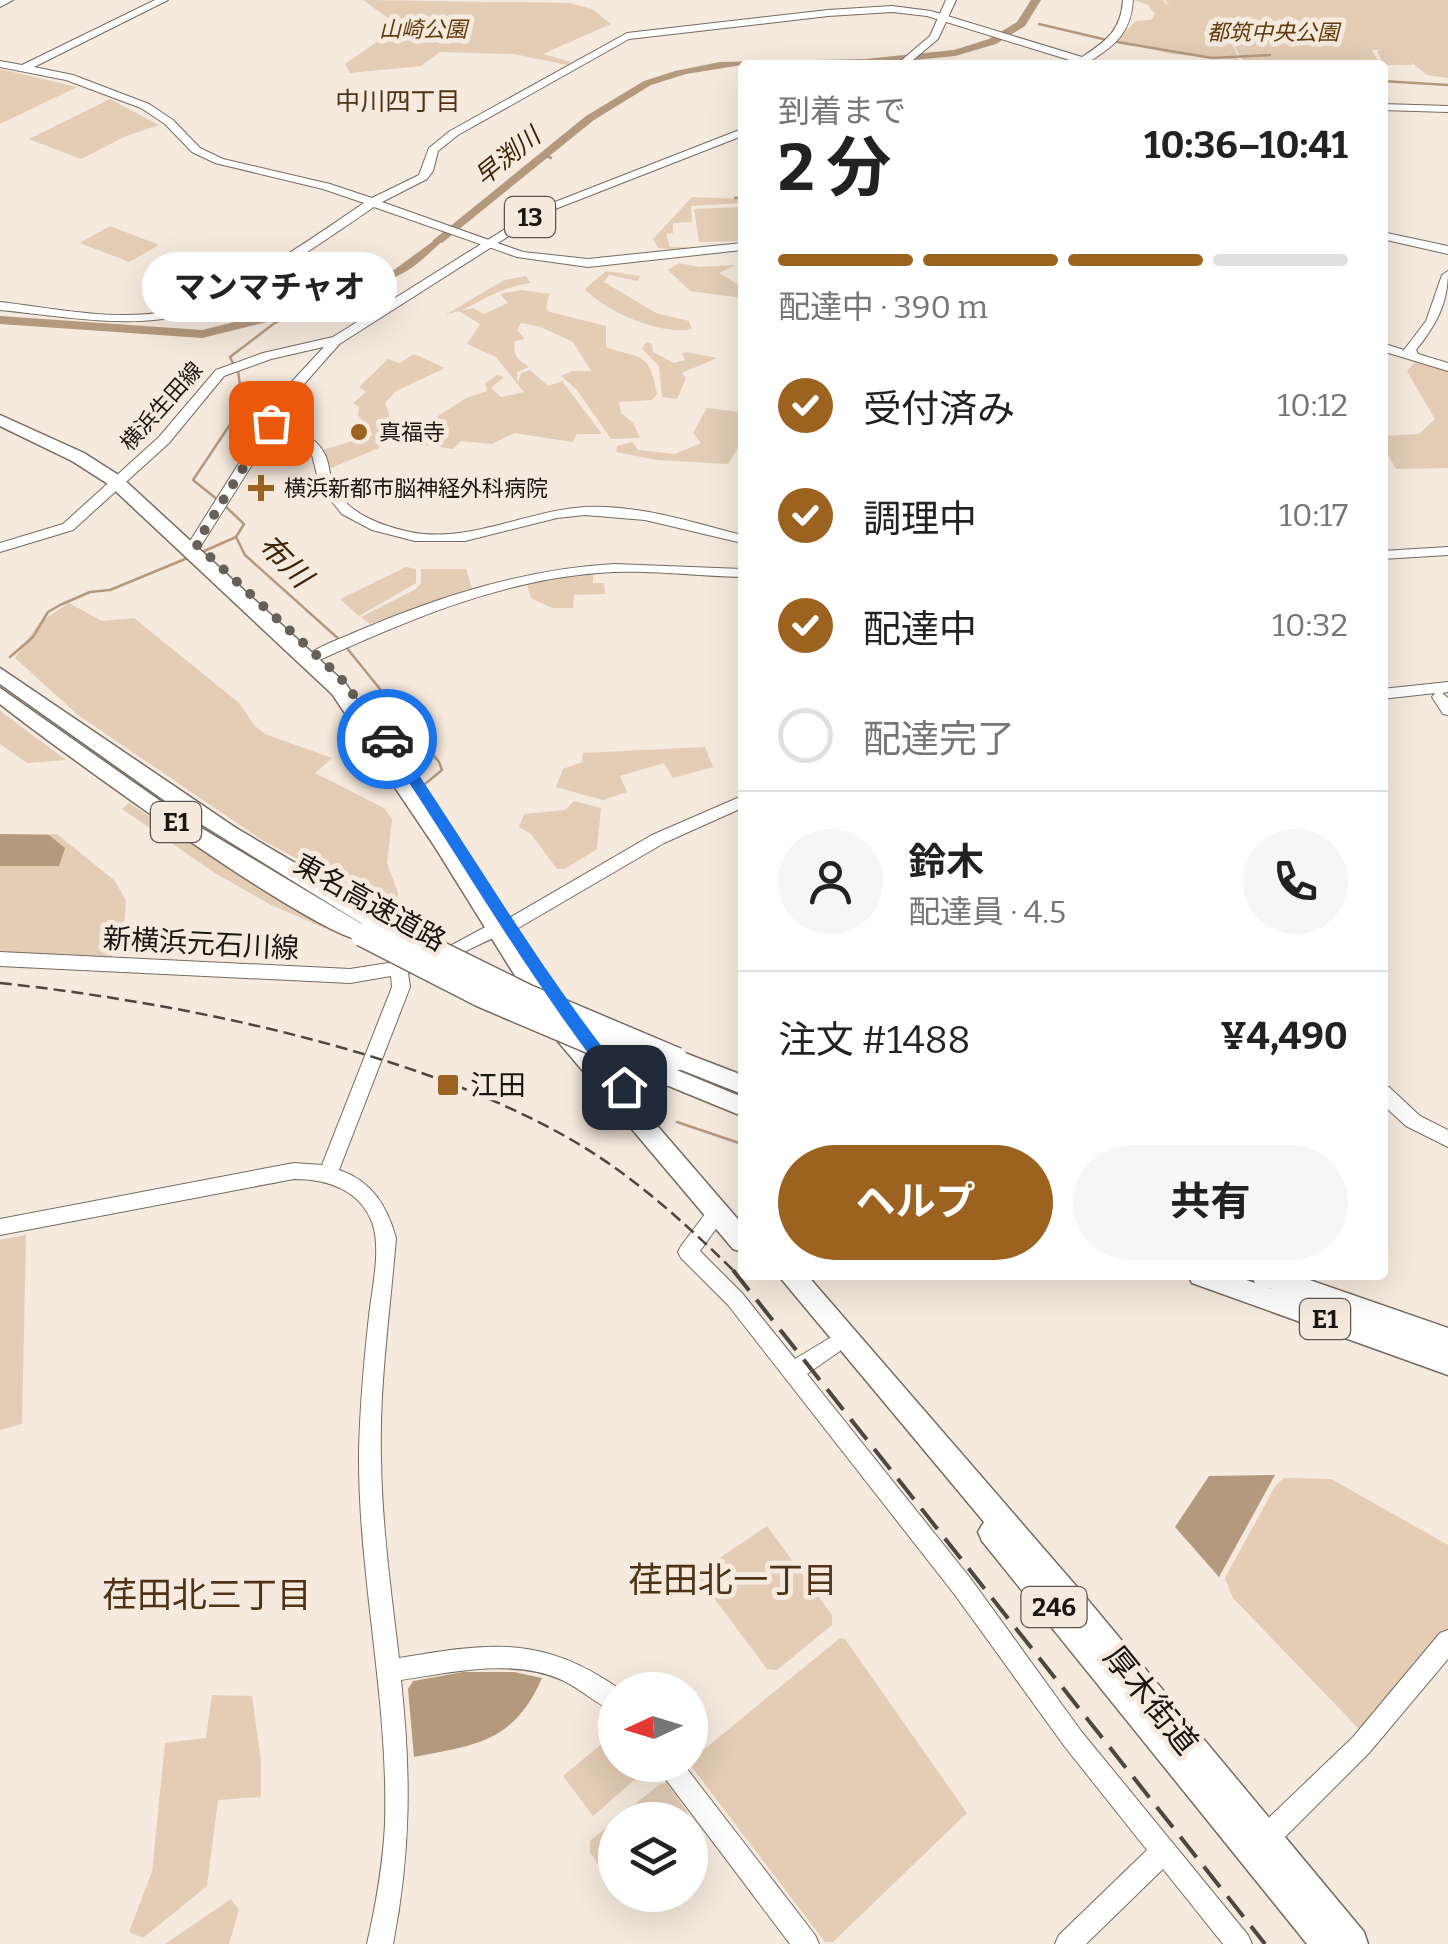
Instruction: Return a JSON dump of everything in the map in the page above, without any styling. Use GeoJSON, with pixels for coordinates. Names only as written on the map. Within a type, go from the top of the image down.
{"type":"FeatureCollection","features":[{"type":"Feature","properties":{"kind":"highway"},"geometry":{"type":"LineString","coordinates":[[0,417],[121,482],[358,697],[414,790],[462,849],[502,924],[601,1060],[730,1216]]}},
{"type":"Feature","properties":{"kind":"highway","name":"東名高速道路"},"geometry":{"type":"LineString","coordinates":[[3,686],[53,737],[244,866],[367,927],[481,996],[672,1067],[738,1084]]}},
{"type":"Feature","properties":{"kind":"highway","name":"東名高速道路"},"geometry":{"type":"LineString","coordinates":[[672,1067],[738,1105]]}},
{"type":"Feature","properties":{"kind":"highway","name":"厚木街道"},"geometry":{"type":"LineString","coordinates":[[776,1280],[1008,1552],[1328,1944]]}},
{"type":"Feature","properties":{"kind":"highway","name":"厚木街道"},"geometry":{"type":"LineString","coordinates":[[795,1280],[1061,1590],[1352,1944]]}},
{"type":"Feature","properties":{"kind":"highway","name":"E1"},"geometry":{"type":"LineString","coordinates":[[1215,1280],[1448,1363]]}},
{"type":"Feature","properties":{"kind":"highway","name":"E1"},"geometry":{"type":"LineString","coordinates":[[1278,1280],[1448,1340]]}},
{"type":"Feature","properties":{"kind":"street"},"geometry":{"type":"LineString","coordinates":[[0,4],[8,0]]}},
{"type":"Feature","properties":{"kind":"street"},"geometry":{"type":"LineString","coordinates":[[20,68],[159,0]]}},
{"type":"Feature","properties":{"kind":"street"},"geometry":{"type":"LineString","coordinates":[[907,60],[946,18],[951,0]]}},
{"type":"Feature","properties":{"kind":"street"},"geometry":{"type":"LineString","coordinates":[[0,306],[138,317],[173,314],[227,290],[425,176],[431,152],[441,142],[628,36],[878,9],[918,11],[1083,60],[1122,32],[1127,24],[1128,0]]}},
{"type":"Feature","properties":{"kind":"street"},"geometry":{"type":"LineString","coordinates":[[0,65],[57,78],[141,109],[187,150],[214,164],[374,202],[537,258],[581,264],[688,256],[738,248]]}},
{"type":"Feature","properties":{"kind":"street"},"geometry":{"type":"LineString","coordinates":[[1388,107],[1448,109]]}},
{"type":"Feature","properties":{"kind":"street","name":"横浜生田線"},"geometry":{"type":"LineString","coordinates":[[0,548],[62,532],[164,440],[214,378],[237,366],[337,340],[485,243],[554,205],[738,134]]}},
{"type":"Feature","properties":{"kind":"street"},"geometry":{"type":"LineString","coordinates":[[1388,237],[1448,250]]}},
{"type":"Feature","properties":{"kind":"street"},"geometry":{"type":"LineString","coordinates":[[1415,353],[1432,321],[1448,275]]}},
{"type":"Feature","properties":{"kind":"street"},"geometry":{"type":"LineString","coordinates":[[1415,353],[1436,328],[1448,296]]}},
{"type":"Feature","properties":{"kind":"street"},"geometry":{"type":"LineString","coordinates":[[194,546],[303,375],[337,340]]}},
{"type":"Feature","properties":{"kind":"street"},"geometry":{"type":"LineString","coordinates":[[1388,346],[1448,364]]}},
{"type":"Feature","properties":{"kind":"street"},"geometry":{"type":"LineString","coordinates":[[268,428],[295,434],[317,449],[324,482],[346,512],[374,527],[407,537],[462,540],[585,511],[633,514],[738,538]]}},
{"type":"Feature","properties":{"kind":"street"},"geometry":{"type":"LineString","coordinates":[[1388,555],[1448,552]]}},
{"type":"Feature","properties":{"kind":"street"},"geometry":{"type":"LineString","coordinates":[[315,657],[440,602],[562,573],[648,568],[738,574]]}},
{"type":"Feature","properties":{"kind":"street"},"geometry":{"type":"LineString","coordinates":[[1388,694],[1446,698]]}},
{"type":"Feature","properties":{"kind":"street"},"geometry":{"type":"LineString","coordinates":[[1388,703],[1446,698]]}},
{"type":"Feature","properties":{"kind":"street"},"geometry":{"type":"LineString","coordinates":[[502,924],[608,856],[738,795]]}},
{"type":"Feature","properties":{"kind":"street"},"geometry":{"type":"LineString","coordinates":[[502,924],[658,839],[738,804]]}},
{"type":"Feature","properties":{"kind":"street","name":"新横浜元石川線"},"geometry":{"type":"LineString","coordinates":[[0,959],[310,977],[399,970],[456,951],[502,924]]}},
{"type":"Feature","properties":{"kind":"street"},"geometry":{"type":"LineString","coordinates":[[328,1174],[402,988],[399,970]]}},
{"type":"Feature","properties":{"kind":"street"},"geometry":{"type":"LineString","coordinates":[[1388,1097],[1414,1121],[1448,1140]]}},
{"type":"Feature","properties":{"kind":"street"},"geometry":{"type":"LineString","coordinates":[[0,1227],[305,1170],[352,1182],[370,1199],[380,1216],[386,1238],[370,1459],[398,1812],[391,1902],[380,1944]]}},
{"type":"Feature","properties":{"kind":"street"},"geometry":{"type":"LineString","coordinates":[[730,1216],[688,1252],[735,1300],[1239,1944]]}},
{"type":"Feature","properties":{"kind":"street"},"geometry":{"type":"LineString","coordinates":[[792,1373],[833,1345]]}},
{"type":"Feature","properties":{"kind":"street"},"geometry":{"type":"LineString","coordinates":[[1264,1840],[1360,1745],[1448,1641]]}},
{"type":"Feature","properties":{"kind":"street"},"geometry":{"type":"LineString","coordinates":[[386,1671],[484,1655],[522,1657],[580,1676],[598,1688]]}},
{"type":"Feature","properties":{"kind":"street"},"geometry":{"type":"LineString","coordinates":[[682,1782],[806,1944]]}},
{"type":"Feature","properties":{"kind":"street"},"geometry":{"type":"LineString","coordinates":[[1068,1944],[1164,1852]]}},
{"type":"Feature","properties":{"kind":"green space","name":"山崎公園"},"geometry":{"type":"Polygon","coordinates":[[[363,0],[569,3],[592,9],[611,24],[543,54],[571,62],[567,65],[514,54],[440,52],[421,66],[350,73],[345,64],[391,32],[395,23],[363,0]]]}},
{"type":"Feature","properties":{"kind":"green space","name":"都筑中央公園"},"geometry":{"type":"Polygon","coordinates":[[[1134,0],[1162,0],[1170,7],[1165,0],[1448,0],[1448,78],[1427,75],[1411,62],[1413,65],[1388,65],[1388,60],[1382,60],[1377,51],[1382,50],[1372,50],[1377,60],[1242,60],[1232,42],[1239,60],[1172,54],[1116,41],[1136,21],[1151,20],[1155,14],[1148,5],[1134,0]]]}},
{"type":"Feature","properties":{"kind":"green space"},"geometry":{"type":"Polygon","coordinates":[[[0,69],[77,87],[0,124],[0,69]]]}},
{"type":"Feature","properties":{"kind":"green space"},"geometry":{"type":"Polygon","coordinates":[[[110,99],[159,125],[81,159],[29,139],[110,99]]]}},
{"type":"Feature","properties":{"kind":"green space"},"geometry":{"type":"Polygon","coordinates":[[[692,197],[738,199],[738,203],[691,206],[692,222],[673,223],[673,233],[666,234],[670,247],[687,247],[688,251],[658,248],[653,239],[692,197]]]}},
{"type":"Feature","properties":{"kind":"green space"},"geometry":{"type":"Polygon","coordinates":[[[738,207],[738,241],[699,242],[694,209],[738,207]]]}},
{"type":"Feature","properties":{"kind":"green space"},"geometry":{"type":"Polygon","coordinates":[[[110,226],[159,245],[129,262],[80,243],[110,226]]]}},
{"type":"Feature","properties":{"kind":"green space"},"geometry":{"type":"Polygon","coordinates":[[[679,263],[699,267],[736,265],[719,273],[738,285],[738,297],[690,291],[668,270],[679,263]]]}},
{"type":"Feature","properties":{"kind":"green space"},"geometry":{"type":"Polygon","coordinates":[[[606,271],[640,276],[638,281],[609,275],[604,282],[656,313],[689,321],[692,329],[666,329],[635,320],[594,298],[585,289],[606,271]]]}},
{"type":"Feature","properties":{"kind":"green space"},"geometry":{"type":"Polygon","coordinates":[[[526,276],[531,283],[503,290],[461,311],[473,308],[484,314],[508,303],[500,294],[521,290],[549,294],[546,308],[550,312],[606,326],[606,347],[641,358],[654,380],[657,394],[652,400],[619,402],[621,413],[633,423],[640,438],[611,439],[577,390],[561,376],[572,371],[591,371],[573,342],[541,327],[521,323],[517,330],[525,339],[515,341],[514,350],[529,367],[517,372],[518,383],[521,373],[530,370],[548,386],[562,381],[602,434],[577,434],[572,442],[514,433],[492,444],[461,441],[453,449],[412,443],[396,429],[387,432],[396,441],[326,470],[322,450],[373,435],[353,403],[366,392],[359,387],[388,359],[400,363],[414,354],[445,368],[396,391],[385,403],[390,417],[406,427],[398,430],[415,431],[466,398],[487,391],[485,383],[497,375],[504,377],[491,388],[501,397],[524,392],[496,357],[467,344],[480,324],[459,311],[445,315],[504,280],[526,276]]]}},
{"type":"Feature","properties":{"kind":"green space"},"geometry":{"type":"Polygon","coordinates":[[[646,342],[652,344],[653,352],[674,363],[685,360],[682,353],[686,352],[717,358],[682,373],[686,378],[677,399],[662,397],[659,366],[642,349],[646,342]]]}},
{"type":"Feature","properties":{"kind":"green space"},"geometry":{"type":"Polygon","coordinates":[[[1416,361],[1448,371],[1448,468],[1396,469],[1388,455],[1388,436],[1419,434],[1435,419],[1407,371],[1416,361]]]}},
{"type":"Feature","properties":{"kind":"green space"},"geometry":{"type":"Polygon","coordinates":[[[707,408],[738,412],[738,448],[728,464],[657,460],[616,452],[617,446],[632,442],[638,450],[675,454],[701,443],[693,433],[707,408]]]}},
{"type":"Feature","properties":{"kind":"green space"},"geometry":{"type":"Polygon","coordinates":[[[406,567],[416,569],[416,583],[359,616],[340,599],[406,567]]]}},
{"type":"Feature","properties":{"kind":"green space"},"geometry":{"type":"Polygon","coordinates":[[[421,569],[466,569],[472,588],[370,624],[361,617],[416,589],[421,583],[421,569]]]}},
{"type":"Feature","properties":{"kind":"green space"},"geometry":{"type":"Polygon","coordinates":[[[593,574],[593,583],[604,583],[605,594],[574,595],[573,608],[552,608],[531,598],[527,584],[593,574]]]}},
{"type":"Feature","properties":{"kind":"green space"},"geometry":{"type":"Polygon","coordinates":[[[69,603],[102,621],[134,618],[239,703],[265,734],[332,758],[315,773],[384,808],[392,819],[387,863],[398,893],[397,912],[262,840],[78,715],[15,658],[40,622],[69,603]]]}},
{"type":"Feature","properties":{"kind":"green space"},"geometry":{"type":"Polygon","coordinates":[[[0,711],[66,760],[27,763],[0,744],[0,711]]]}},
{"type":"Feature","properties":{"kind":"green space"},"geometry":{"type":"Polygon","coordinates":[[[705,747],[713,767],[673,778],[664,763],[620,776],[627,792],[603,800],[556,787],[563,769],[582,762],[583,753],[705,747]]]}},
{"type":"Feature","properties":{"kind":"green space"},"geometry":{"type":"Polygon","coordinates":[[[574,801],[601,808],[597,849],[565,869],[557,869],[531,834],[519,827],[524,814],[565,810],[574,801]]]}},
{"type":"Feature","properties":{"kind":"green space"},"geometry":{"type":"Polygon","coordinates":[[[129,803],[292,909],[345,937],[271,905],[215,873],[122,809],[129,803]]]}},
{"type":"Feature","properties":{"kind":"green space"},"geometry":{"type":"Polygon","coordinates":[[[0,834],[57,834],[115,881],[126,901],[125,918],[111,959],[0,952],[0,834]]]}},
{"type":"Feature","properties":{"kind":"green space"},"geometry":{"type":"Polygon","coordinates":[[[26,1235],[22,1424],[0,1430],[0,1240],[26,1235]]]}},
{"type":"Feature","properties":{"kind":"green space"},"geometry":{"type":"Polygon","coordinates":[[[1284,1478],[1331,1479],[1448,1545],[1448,1629],[1360,1730],[1233,1598],[1225,1578],[1276,1485],[1284,1478]]]}},
{"type":"Feature","properties":{"kind":"green space"},"geometry":{"type":"Polygon","coordinates":[[[767,1526],[832,1615],[832,1625],[777,1670],[767,1669],[696,1574],[767,1526]]]}},
{"type":"Feature","properties":{"kind":"green space"},"geometry":{"type":"Polygon","coordinates":[[[840,1638],[845,1639],[967,1813],[833,1942],[825,1942],[703,1782],[708,1782],[708,1746],[840,1638]]]}},
{"type":"Feature","properties":{"kind":"green space"},"geometry":{"type":"Polygon","coordinates":[[[212,1695],[252,1696],[261,1761],[261,1797],[218,1800],[207,1886],[143,1938],[129,1932],[152,1872],[165,1743],[206,1738],[212,1695]]]}},
{"type":"Feature","properties":{"kind":"green space"},"geometry":{"type":"Polygon","coordinates":[[[598,1747],[598,1782],[632,1782],[609,1802],[598,1802],[598,1812],[593,1816],[563,1776],[598,1747]]]}},
{"type":"Feature","properties":{"kind":"green space"},"geometry":{"type":"Polygon","coordinates":[[[667,1783],[680,1802],[638,1802],[667,1783]]]}},
{"type":"Feature","properties":{"kind":"green space"},"geometry":{"type":"Polygon","coordinates":[[[598,1834],[598,1864],[590,1852],[590,1841],[598,1834]]]}},
{"type":"Feature","properties":{"kind":"green space"},"geometry":{"type":"Polygon","coordinates":[[[231,1899],[239,1910],[229,1944],[165,1944],[231,1899]]]}},
{"type":"Feature","properties":{"kind":"shaded area"},"geometry":{"type":"Polygon","coordinates":[[[447,231],[452,232],[423,259],[388,281],[276,324],[270,317],[387,275],[447,231]]]}},
{"type":"Feature","properties":{"kind":"shaded area"},"geometry":{"type":"Polygon","coordinates":[[[0,834],[49,835],[65,848],[59,866],[0,866],[0,834]]]}},
{"type":"Feature","properties":{"kind":"shaded area"},"geometry":{"type":"Polygon","coordinates":[[[1275,1475],[1219,1577],[1175,1527],[1209,1476],[1275,1475]]]}},
{"type":"Feature","properties":{"kind":"shaded area"},"geometry":{"type":"Polygon","coordinates":[[[463,1672],[514,1672],[542,1678],[519,1716],[506,1728],[475,1744],[414,1757],[408,1689],[413,1681],[463,1672]]]}},
{"type":"Feature","properties":{"kind":"waterway","name":"早渕川"},"geometry":{"type":"LineString","coordinates":[[896,60],[955,53],[993,41],[1021,24],[1036,0]]}},
{"type":"Feature","properties":{"kind":"waterway"},"geometry":{"type":"LineString","coordinates":[[1039,24],[1107,40]]}},
{"type":"Feature","properties":{"kind":"waterway"},"geometry":{"type":"LineString","coordinates":[[1117,42],[1212,58],[1270,55]]}},
{"type":"Feature","properties":{"kind":"waterway","name":"早渕川"},"geometry":{"type":"LineString","coordinates":[[438,241],[617,99],[664,77],[738,64]]}},
{"type":"Feature","properties":{"kind":"waterway"},"geometry":{"type":"LineString","coordinates":[[1388,81],[1448,85]]}},
{"type":"Feature","properties":{"kind":"waterway","name":"早渕川"},"geometry":{"type":"LineString","coordinates":[[544,155],[551,158]]}},
{"type":"Feature","properties":{"kind":"waterway","name":"早渕川"},"geometry":{"type":"LineString","coordinates":[[0,320],[202,334],[291,312]]}},
{"type":"Feature","properties":{"kind":"waterway","name":"布川"},"geometry":{"type":"LineString","coordinates":[[234,365],[230,357],[276,322]]}},
{"type":"Feature","properties":{"kind":"waterway","name":"布川"},"geometry":{"type":"LineString","coordinates":[[218,500],[193,480],[243,405],[238,371]]}},
{"type":"Feature","properties":{"kind":"waterway","name":"布川"},"geometry":{"type":"LineString","coordinates":[[224,505],[244,524],[236,537]]}},
{"type":"Feature","properties":{"kind":"waterway"},"geometry":{"type":"LineString","coordinates":[[202,552],[236,537]]}},
{"type":"Feature","properties":{"kind":"waterway","name":"布川"},"geometry":{"type":"LineString","coordinates":[[236,537],[245,555],[341,641]]}},
{"type":"Feature","properties":{"kind":"waterway"},"geometry":{"type":"LineString","coordinates":[[10,657],[33,637],[48,612],[60,605],[90,592],[110,590],[190,557]]}},
{"type":"Feature","properties":{"kind":"waterway","name":"布川"},"geometry":{"type":"LineString","coordinates":[[346,647],[439,762],[442,770],[425,784]]}},
{"type":"Feature","properties":{"kind":"waterway"},"geometry":{"type":"LineString","coordinates":[[677,1122],[738,1143]]}},
{"type":"Feature","properties":{"kind":"railway"},"geometry":{"type":"LineString","coordinates":[[0,983],[218,1017],[294,1035],[441,1080],[508,1108],[593,1153],[658,1201],[733,1271]]}},
{"type":"Feature","properties":{"kind":"railway"},"geometry":{"type":"LineString","coordinates":[[733,1271],[738,1276]]}},
{"type":"Feature","properties":{"kind":"railway"},"geometry":{"type":"LineString","coordinates":[[741,1280],[1265,1944]]}},
{"type":"Feature","properties":{"kind":"way so far"},"geometry":{"type":"LineString","coordinates":[[271,423],[196,544],[319,655],[358,697],[387,739]]}},
{"type":"Feature","properties":{"kind":"place","name":"マンマチャオ"},"geometry":{"type":"Point","coordinates":[271,423]}},
{"type":"Feature","properties":{"kind":"place","name":"真福寺"},"geometry":{"type":"Point","coordinates":[359,432]}},
{"type":"Feature","properties":{"kind":"place","name":"横浜新都市脳神経外科病院"},"geometry":{"type":"Point","coordinates":[261,488]}},
{"type":"Feature","properties":{"kind":"place","name":"江田"},"geometry":{"type":"Point","coordinates":[448,1085]}},
{"type":"Feature","properties":{"kind":"district","name":"中川四丁目"},"geometry":{"type":"Point","coordinates":[398,101]}},
{"type":"Feature","properties":{"kind":"district","name":"荏田北一丁目"},"geometry":{"type":"Point","coordinates":[733,1580]}},
{"type":"Feature","properties":{"kind":"district","name":"荏田北三丁目"},"geometry":{"type":"Point","coordinates":[207,1595]}},
{"type":"Feature","properties":{"kind":"route"},"geometry":{"type":"LineString","coordinates":[[387,739],[571,1021],[624,1087]]}}]}
